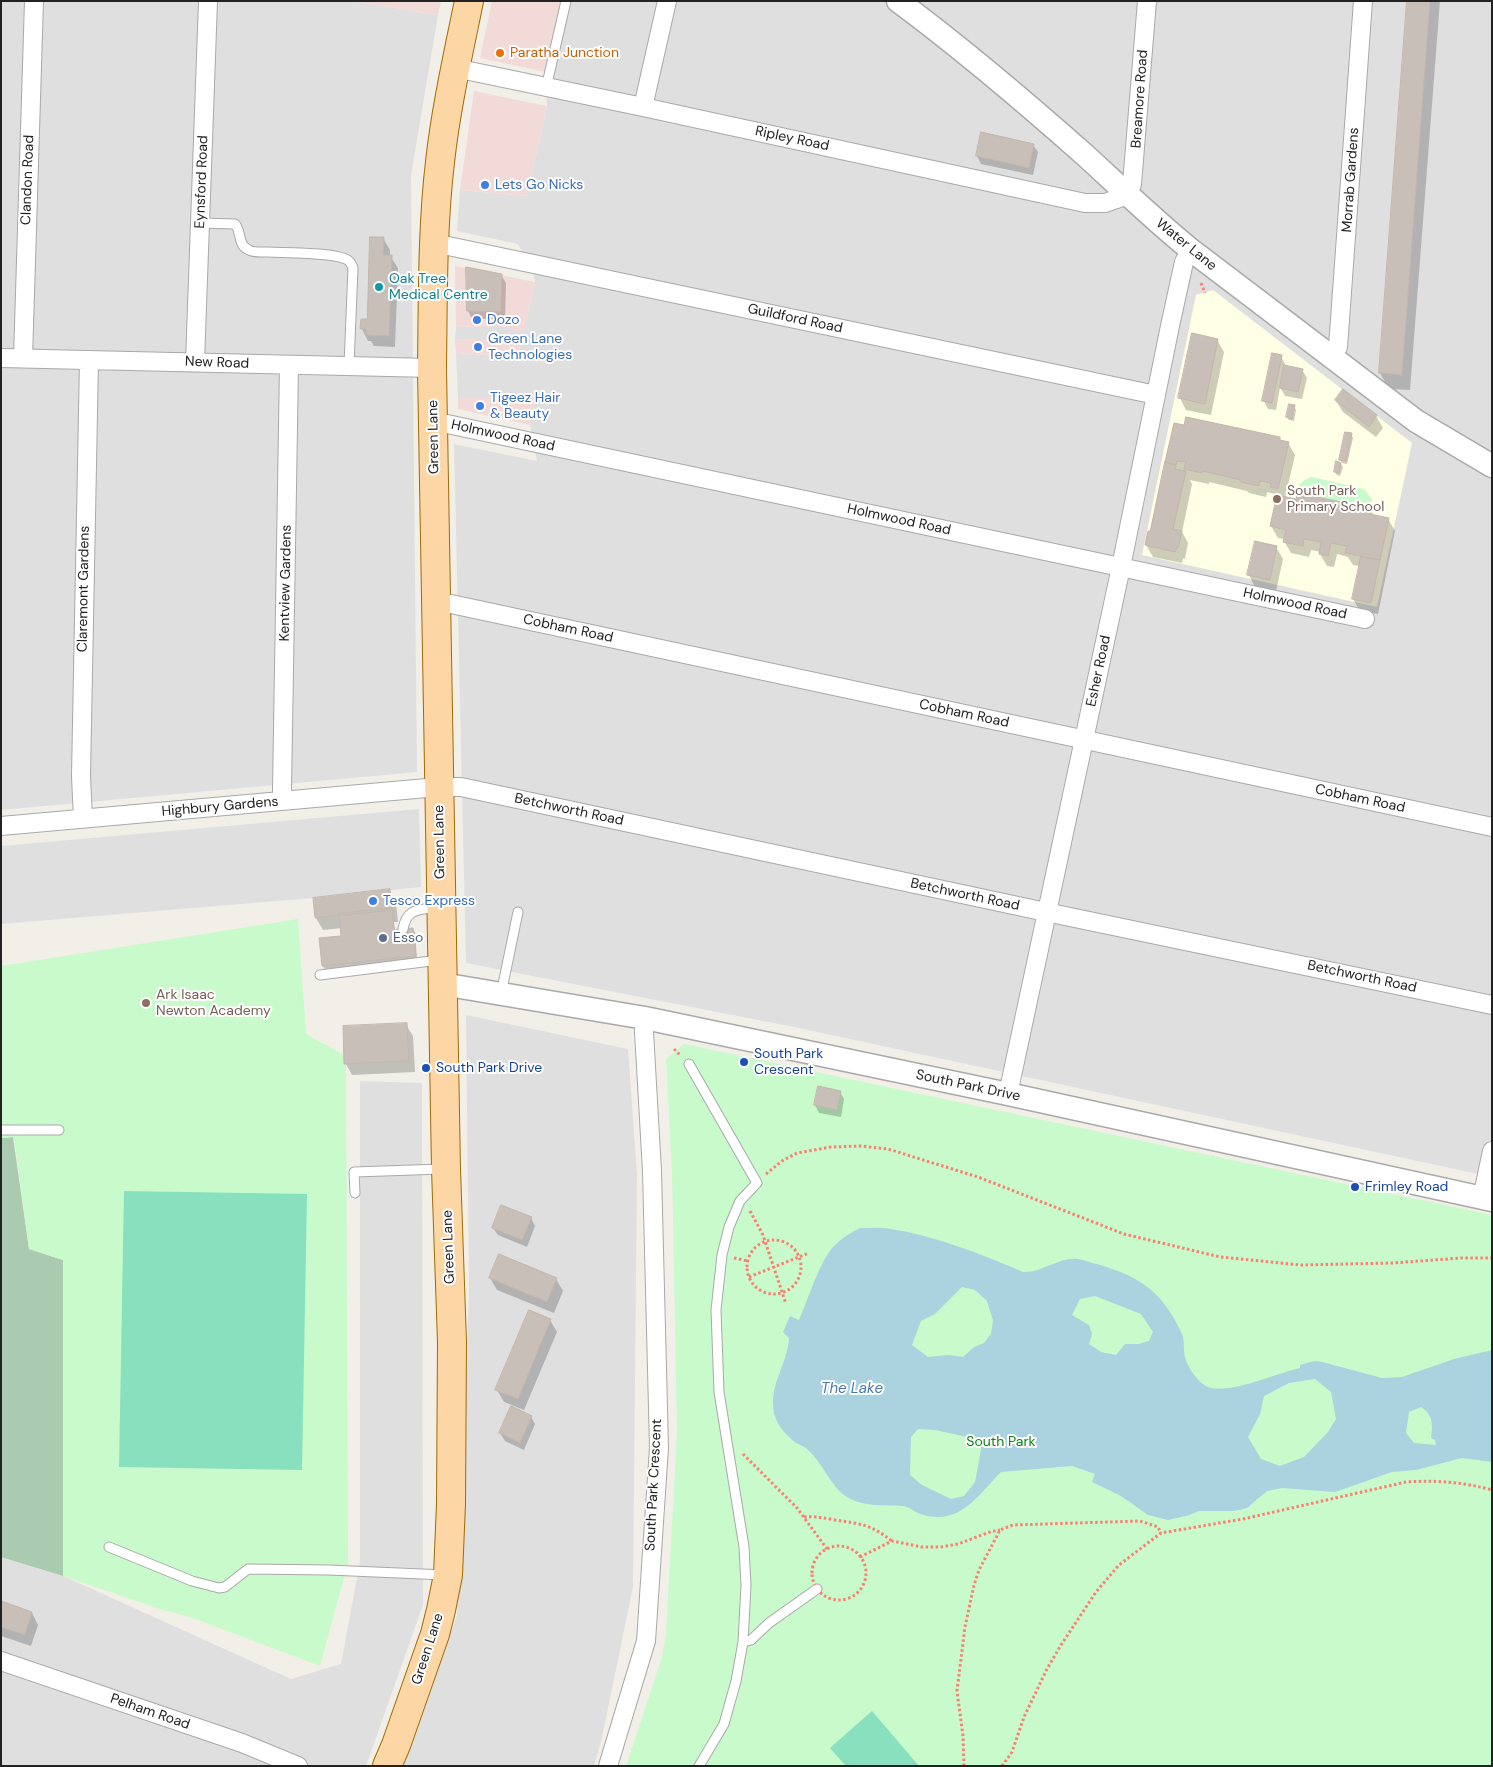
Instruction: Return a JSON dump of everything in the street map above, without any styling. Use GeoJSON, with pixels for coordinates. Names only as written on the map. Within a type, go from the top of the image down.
{"type":"FeatureCollection","features":[{"type":"Feature","properties":{"kind":"main road","name":"Green Lane"},"geometry":{"type":"LineString","coordinates":[[387,1766],[435,1634],[448,1575],[451,1504],[452,1342],[446,1169],[438,786],[437,601],[432,368],[434,243],[440,162],[468,1]]}},
{"type":"Feature","properties":{"kind":"street","name":"Clandon Road"},"geometry":{"type":"LineString","coordinates":[[23,358],[34,1]]}},
{"type":"Feature","properties":{"kind":"street","name":"Eynsford Road"},"geometry":{"type":"LineString","coordinates":[[195,362],[208,1]]}},
{"type":"Feature","properties":{"kind":"street"},"geometry":{"type":"LineString","coordinates":[[644,107],[667,1]]}},
{"type":"Feature","properties":{"kind":"street","name":"Water Lane"},"geometry":{"type":"LineString","coordinates":[[898,1],[940,32],[1015,94],[1162,227],[1191,250],[1416,421],[1492,466]]}},
{"type":"Feature","properties":{"kind":"street","name":"Breamore Road"},"geometry":{"type":"LineString","coordinates":[[1128,195],[1132,184],[1136,155],[1147,1]]}},
{"type":"Feature","properties":{"kind":"street","name":"Morrab Gardens"},"geometry":{"type":"LineString","coordinates":[[1332,357],[1338,347],[1363,1]]}},
{"type":"Feature","properties":{"kind":"street","name":"Ripley Road"},"geometry":{"type":"LineString","coordinates":[[455,68],[1085,203],[1105,203],[1128,195]]}},
{"type":"Feature","properties":{"kind":"street","name":"Guildford Road"},"geometry":{"type":"LineString","coordinates":[[434,243],[1156,395]]}},
{"type":"Feature","properties":{"kind":"street","name":"Esher Road"},"geometry":{"type":"LineString","coordinates":[[1008,1094],[1184,262],[1191,250]]}},
{"type":"Feature","properties":{"kind":"street","name":"New Road"},"geometry":{"type":"LineString","coordinates":[[1,358],[432,368]]}},
{"type":"Feature","properties":{"kind":"street","name":"Claremont Gardens"},"geometry":{"type":"LineString","coordinates":[[82,819],[81,766],[89,360]]}},
{"type":"Feature","properties":{"kind":"street","name":"Kentview Gardens"},"geometry":{"type":"LineString","coordinates":[[283,801],[289,365]]}},
{"type":"Feature","properties":{"kind":"street","name":"Holmwood Road"},"geometry":{"type":"LineString","coordinates":[[433,421],[1365,619]]}},
{"type":"Feature","properties":{"kind":"street","name":"Cobham Road"},"geometry":{"type":"LineString","coordinates":[[437,601],[1492,827]]}},
{"type":"Feature","properties":{"kind":"street","name":"Highbury Gardens"},"geometry":{"type":"LineString","coordinates":[[1,826],[438,786]]}},
{"type":"Feature","properties":{"kind":"street","name":"Betchworth Road"},"geometry":{"type":"LineString","coordinates":[[438,786],[461,786],[1046,912],[1492,1005]]}},
{"type":"Feature","properties":{"kind":"street","name":"South Park Drive"},"geometry":{"type":"LineString","coordinates":[[442,972],[501,994],[645,1018],[1008,1094],[1487,1199]]}},
{"type":"Feature","properties":{"kind":"street","name":"South Park Crescent"},"geometry":{"type":"LineString","coordinates":[[608,1766],[646,1641],[659,1448],[652,1171],[646,1075],[645,1018]]}},
{"type":"Feature","properties":{"kind":"street"},"geometry":{"type":"LineString","coordinates":[[1487,1199],[1492,1151]]}},
{"type":"Feature","properties":{"kind":"street","name":"Pelham Road"},"geometry":{"type":"LineString","coordinates":[[1,1661],[242,1743],[298,1766]]}},
{"type":"Feature","properties":{"kind":"lane"},"geometry":{"type":"LineString","coordinates":[[546,88],[566,1]]}},
{"type":"Feature","properties":{"kind":"lane"},"geometry":{"type":"LineString","coordinates":[[201,223],[235,224],[238,227],[241,243],[250,251],[320,254],[345,258],[350,262],[353,268],[349,365]]}},
{"type":"Feature","properties":{"kind":"lane"},"geometry":{"type":"LineString","coordinates":[[403,929],[408,914],[414,910],[441,906]]}},
{"type":"Feature","properties":{"kind":"lane"},"geometry":{"type":"LineString","coordinates":[[501,994],[518,912]]}},
{"type":"Feature","properties":{"kind":"lane"},"geometry":{"type":"LineString","coordinates":[[320,975],[406,960],[442,972]]}},
{"type":"Feature","properties":{"kind":"lane"},"geometry":{"type":"LineString","coordinates":[[689,1064],[757,1183],[740,1202],[729,1227],[722,1255],[716,1310],[719,1392],[744,1547],[746,1586],[743,1642],[736,1681],[724,1724],[699,1766]]}},
{"type":"Feature","properties":{"kind":"lane"},"geometry":{"type":"LineString","coordinates":[[1,1130],[59,1130]]}},
{"type":"Feature","properties":{"kind":"lane"},"geometry":{"type":"LineString","coordinates":[[355,1194],[354,1172],[446,1169]]}},
{"type":"Feature","properties":{"kind":"lane"},"geometry":{"type":"LineString","coordinates":[[109,1547],[192,1581],[219,1588],[225,1588],[248,1569],[448,1575]]}},
{"type":"Feature","properties":{"kind":"lane"},"geometry":{"type":"LineString","coordinates":[[743,1642],[751,1640],[770,1623],[817,1588]]}},
{"type":"Feature","properties":{"kind":"path"},"geometry":{"type":"LineString","coordinates":[[757,1183],[782,1160],[797,1153],[861,1146],[888,1149],[978,1176],[1124,1234],[1220,1257],[1300,1265],[1492,1258]]}},
{"type":"Feature","properties":{"kind":"path"},"geometry":{"type":"LineString","coordinates":[[740,1202],[748,1208],[765,1242],[786,1304]]}},
{"type":"Feature","properties":{"kind":"path"},"geometry":{"type":"LineString","coordinates":[[779,1241],[785,1243],[791,1247],[799,1258],[801,1266],[800,1275],[790,1289],[782,1293],[774,1294],[759,1289],[749,1277],[747,1269],[750,1254],[759,1244],[765,1242],[779,1241]]}},
{"type":"Feature","properties":{"kind":"path"},"geometry":{"type":"LineString","coordinates":[[749,1277],[809,1253]]}},
{"type":"Feature","properties":{"kind":"path"},"geometry":{"type":"LineString","coordinates":[[728,1444],[734,1443],[759,1471],[797,1508],[827,1549]]}},
{"type":"Feature","properties":{"kind":"path"},"geometry":{"type":"LineString","coordinates":[[1002,1766],[1012,1752],[1024,1717],[1047,1669],[1096,1592],[1119,1565],[1161,1533],[1244,1519],[1406,1482],[1428,1480],[1461,1482],[1492,1490]]}},
{"type":"Feature","properties":{"kind":"path"},"geometry":{"type":"LineString","coordinates":[[804,1517],[817,1516],[858,1523],[881,1532],[892,1541],[922,1547],[942,1547],[958,1544],[1013,1524],[1140,1521],[1158,1527],[1161,1533]]}},
{"type":"Feature","properties":{"kind":"path"},"geometry":{"type":"LineString","coordinates":[[964,1766],[964,1736],[957,1691],[966,1627],[974,1585],[979,1570],[1000,1530]]}},
{"type":"Feature","properties":{"kind":"path"},"geometry":{"type":"LineString","coordinates":[[860,1557],[892,1541]]}},
{"type":"Feature","properties":{"kind":"path"},"geometry":{"type":"LineString","coordinates":[[836,1546],[846,1547],[860,1557],[865,1569],[865,1579],[860,1588],[853,1595],[844,1599],[824,1596],[812,1578],[812,1566],[818,1556],[827,1549],[836,1546]]}},
{"type":"Feature","properties":{"kind":"shaded area"},"geometry":{"type":"Polygon","coordinates":[[[1,1],[352,1],[438,15],[411,175],[417,772],[1,810],[1,1]]]}},
{"type":"Feature","properties":{"kind":"shaded area"},"geometry":{"type":"Polygon","coordinates":[[[352,1],[441,1],[438,15],[352,1]]]}},
{"type":"Feature","properties":{"kind":"shaded area"},"geometry":{"type":"Polygon","coordinates":[[[492,1],[562,1],[545,72],[480,58],[492,1]]]}},
{"type":"Feature","properties":{"kind":"shaded area"},"geometry":{"type":"Polygon","coordinates":[[[562,1],[1492,1],[1492,1177],[794,1027],[466,963],[454,444],[537,461],[530,425],[535,404],[503,397],[458,397],[456,354],[502,355],[544,363],[545,357],[520,350],[520,344],[502,341],[455,339],[456,327],[501,326],[524,331],[535,282],[533,270],[518,244],[457,231],[460,190],[527,196],[547,106],[545,72],[562,1]]]}},
{"type":"Feature","properties":{"kind":"shaded area"},"geometry":{"type":"Polygon","coordinates":[[[474,91],[547,106],[527,196],[460,190],[474,91]]]}},
{"type":"Feature","properties":{"kind":"shaded area"},"geometry":{"type":"Polygon","coordinates":[[[455,266],[535,282],[524,332],[501,326],[456,327],[455,266]]]}},
{"type":"Feature","properties":{"kind":"shaded area","name":"South Park Primary School"},"geometry":{"type":"Polygon","coordinates":[[[1213,290],[1412,443],[1377,607],[1142,555],[1196,295],[1213,290]]]}},
{"type":"Feature","properties":{"kind":"shaded area"},"geometry":{"type":"Polygon","coordinates":[[[455,339],[502,341],[521,344],[520,350],[546,357],[544,363],[502,355],[456,354],[455,339]]]}},
{"type":"Feature","properties":{"kind":"shaded area"},"geometry":{"type":"Polygon","coordinates":[[[458,397],[503,397],[535,404],[530,425],[458,409],[458,397]]]}},
{"type":"Feature","properties":{"kind":"shaded area"},"geometry":{"type":"Polygon","coordinates":[[[419,809],[421,887],[1,924],[1,846],[419,809]]]}},
{"type":"Feature","properties":{"kind":"shaded area"},"geometry":{"type":"Polygon","coordinates":[[[466,1015],[628,1049],[637,1175],[633,1587],[601,1742],[594,1766],[403,1766],[457,1615],[469,1294],[466,1015]]]}},
{"type":"Feature","properties":{"kind":"shaded area"},"geometry":{"type":"Polygon","coordinates":[[[360,1081],[422,1083],[423,1605],[366,1766],[1,1766],[1,1557],[63,1576],[291,1679],[341,1664],[360,1562],[360,1081]]]}},
{"type":"Feature","properties":{"kind":"shaded area"},"geometry":{"type":"Polygon","coordinates":[[[13,1137],[29,1249],[63,1260],[63,1576],[1,1557],[1,1138],[13,1137]]]}},
{"type":"Feature","properties":{"kind":"green space"},"geometry":{"type":"Polygon","coordinates":[[[1312,477],[1364,489],[1372,499],[1371,508],[1297,493],[1298,487],[1302,482],[1312,477]]]}},
{"type":"Feature","properties":{"kind":"green space"},"geometry":{"type":"Polygon","coordinates":[[[298,919],[306,1034],[346,1056],[348,1563],[320,1666],[190,1617],[163,1610],[63,1576],[63,1260],[29,1249],[14,1137],[1,1138],[1,966],[298,919]]]}},
{"type":"Feature","properties":{"kind":"green space","name":"South Park"},"geometry":{"type":"Polygon","coordinates":[[[684,1044],[1492,1215],[1492,1766],[626,1766],[662,1657],[666,1634],[677,1432],[672,1172],[666,1059],[684,1044]]]}},
{"type":"Feature","properties":{"kind":"green space"},"geometry":{"type":"Polygon","coordinates":[[[124,1191],[307,1194],[302,1470],[119,1467],[124,1191]]]}},
{"type":"Feature","properties":{"kind":"green space"},"geometry":{"type":"Polygon","coordinates":[[[872,1711],[919,1766],[846,1766],[830,1748],[872,1711]]]}},
{"type":"Feature","properties":{"kind":"water","name":"The Lake"},"geometry":{"type":"Polygon","coordinates":[[[860,1228],[883,1228],[925,1236],[975,1252],[1023,1272],[1037,1270],[1064,1260],[1078,1259],[1122,1273],[1142,1283],[1160,1298],[1168,1308],[1182,1334],[1185,1357],[1189,1366],[1198,1380],[1211,1388],[1231,1388],[1243,1385],[1300,1368],[1300,1365],[1315,1361],[1382,1378],[1402,1377],[1454,1359],[1492,1350],[1492,1462],[1462,1458],[1416,1470],[1392,1472],[1335,1492],[1282,1488],[1267,1491],[1247,1508],[1234,1511],[1199,1511],[1168,1520],[1148,1515],[1121,1496],[1092,1482],[1095,1474],[1072,1466],[1001,1472],[968,1506],[948,1516],[924,1515],[903,1506],[874,1505],[853,1500],[841,1493],[807,1449],[793,1440],[781,1428],[773,1408],[773,1397],[788,1348],[789,1338],[783,1332],[790,1316],[799,1320],[819,1270],[829,1252],[846,1236],[860,1228]],[[962,1287],[935,1314],[921,1321],[912,1345],[928,1357],[948,1355],[963,1357],[974,1347],[984,1343],[991,1334],[993,1320],[987,1301],[975,1290],[962,1287]],[[1095,1296],[1080,1299],[1072,1315],[1089,1325],[1092,1334],[1089,1344],[1101,1352],[1116,1355],[1125,1344],[1138,1344],[1149,1341],[1153,1332],[1141,1314],[1095,1296]],[[1315,1379],[1289,1383],[1264,1396],[1260,1414],[1248,1437],[1261,1459],[1280,1466],[1304,1457],[1328,1432],[1336,1419],[1331,1392],[1315,1379]],[[1421,1407],[1409,1412],[1406,1433],[1414,1443],[1436,1445],[1435,1440],[1431,1438],[1432,1424],[1430,1417],[1421,1407]],[[918,1429],[911,1437],[910,1475],[922,1485],[951,1499],[964,1496],[975,1482],[981,1449],[976,1439],[935,1430],[918,1429]]]}},
{"type":"Feature","properties":{"kind":"building"},"geometry":{"type":"Polygon","coordinates":[[[1407,1],[1430,1],[1402,375],[1379,373],[1407,1]]]}},
{"type":"Feature","properties":{"kind":"building"},"geometry":{"type":"Polygon","coordinates":[[[981,132],[1034,144],[1029,168],[976,156],[981,132]]]}},
{"type":"Feature","properties":{"kind":"building","name":"Oak Tree Medical Centre"},"geometry":{"type":"Polygon","coordinates":[[[370,237],[384,237],[383,255],[392,255],[389,336],[366,335],[366,329],[360,329],[361,319],[367,319],[370,237]]]}},
{"type":"Feature","properties":{"kind":"building"},"geometry":{"type":"Polygon","coordinates":[[[466,267],[502,274],[501,312],[467,311],[466,267]]]}},
{"type":"Feature","properties":{"kind":"building"},"geometry":{"type":"Polygon","coordinates":[[[1192,333],[1218,339],[1205,404],[1178,398],[1192,333]]]}},
{"type":"Feature","properties":{"kind":"building"},"geometry":{"type":"Polygon","coordinates":[[[1272,353],[1282,355],[1272,403],[1262,401],[1272,353]]]}},
{"type":"Feature","properties":{"kind":"building"},"geometry":{"type":"Polygon","coordinates":[[[1284,365],[1303,369],[1298,392],[1280,388],[1284,365]]]}},
{"type":"Feature","properties":{"kind":"building"},"geometry":{"type":"Polygon","coordinates":[[[1343,389],[1377,415],[1369,427],[1335,400],[1343,389]]]}},
{"type":"Feature","properties":{"kind":"building"},"geometry":{"type":"Polygon","coordinates":[[[1289,404],[1295,405],[1292,419],[1286,417],[1289,404]]]}},
{"type":"Feature","properties":{"kind":"building"},"geometry":{"type":"Polygon","coordinates":[[[1186,417],[1280,437],[1280,440],[1289,442],[1278,489],[1270,487],[1271,483],[1260,481],[1259,486],[1203,471],[1202,473],[1184,469],[1186,462],[1177,461],[1176,465],[1165,462],[1174,423],[1184,425],[1186,417]]]}},
{"type":"Feature","properties":{"kind":"building"},"geometry":{"type":"Polygon","coordinates":[[[1345,432],[1352,433],[1346,461],[1339,460],[1345,432]]]}},
{"type":"Feature","properties":{"kind":"building"},"geometry":{"type":"Polygon","coordinates":[[[1336,461],[1341,463],[1339,473],[1334,472],[1336,461]]]}},
{"type":"Feature","properties":{"kind":"building"},"geometry":{"type":"Polygon","coordinates":[[[1165,462],[1176,465],[1175,469],[1186,471],[1173,529],[1182,531],[1178,548],[1175,552],[1145,545],[1148,531],[1150,531],[1165,462]]]}},
{"type":"Feature","properties":{"kind":"building"},"geometry":{"type":"Polygon","coordinates":[[[1297,493],[1371,508],[1370,514],[1389,518],[1380,560],[1345,553],[1347,546],[1331,543],[1328,556],[1319,554],[1321,542],[1304,539],[1303,546],[1283,542],[1286,530],[1270,526],[1277,495],[1296,499],[1297,493]]]}},
{"type":"Feature","properties":{"kind":"building"},"geometry":{"type":"Polygon","coordinates":[[[1255,541],[1277,546],[1270,580],[1247,575],[1255,541]]]}},
{"type":"Feature","properties":{"kind":"building"},"geometry":{"type":"Polygon","coordinates":[[[1361,557],[1380,560],[1371,603],[1352,599],[1361,557]]]}},
{"type":"Feature","properties":{"kind":"building"},"geometry":{"type":"Polygon","coordinates":[[[390,889],[393,910],[315,918],[313,898],[390,889]]]}},
{"type":"Feature","properties":{"kind":"building"},"geometry":{"type":"Polygon","coordinates":[[[392,908],[394,930],[413,928],[416,956],[322,966],[319,938],[341,936],[339,914],[392,908]]]}},
{"type":"Feature","properties":{"kind":"building"},"geometry":{"type":"Polygon","coordinates":[[[407,1023],[409,1061],[344,1064],[343,1026],[407,1023]]]}},
{"type":"Feature","properties":{"kind":"building"},"geometry":{"type":"Polygon","coordinates":[[[818,1086],[841,1091],[837,1110],[814,1105],[818,1086]]]}},
{"type":"Feature","properties":{"kind":"building"},"geometry":{"type":"Polygon","coordinates":[[[501,1205],[532,1217],[522,1240],[492,1228],[501,1205]]]}},
{"type":"Feature","properties":{"kind":"building"},"geometry":{"type":"Polygon","coordinates":[[[499,1254],[557,1278],[547,1302],[489,1278],[499,1254]]]}},
{"type":"Feature","properties":{"kind":"building"},"geometry":{"type":"Polygon","coordinates":[[[529,1310],[551,1319],[518,1399],[495,1390],[529,1310]]]}},
{"type":"Feature","properties":{"kind":"building"},"geometry":{"type":"Polygon","coordinates":[[[511,1406],[532,1416],[520,1443],[499,1433],[511,1406]]]}},
{"type":"Feature","properties":{"kind":"building"},"geometry":{"type":"Polygon","coordinates":[[[1,1601],[32,1612],[25,1635],[1,1627],[1,1601]]]}},
{"type":"Feature","properties":{"kind":"place","name":"Paratha Junction"},"geometry":{"type":"Point","coordinates":[500,53]}},
{"type":"Feature","properties":{"kind":"place","name":"Lets Go Nicks"},"geometry":{"type":"Point","coordinates":[485,185]}},
{"type":"Feature","properties":{"kind":"place","name":"Oak Tree Medical Centre"},"geometry":{"type":"Point","coordinates":[379,287]}},
{"type":"Feature","properties":{"kind":"place","name":"Dozo"},"geometry":{"type":"Point","coordinates":[477,320]}},
{"type":"Feature","properties":{"kind":"place","name":"Green Lane Technologies"},"geometry":{"type":"Point","coordinates":[478,347]}},
{"type":"Feature","properties":{"kind":"place","name":"Tigeez Hair & Beauty"},"geometry":{"type":"Point","coordinates":[480,406]}},
{"type":"Feature","properties":{"kind":"place","name":"South Park Primary School"},"geometry":{"type":"Point","coordinates":[1277,499]}},
{"type":"Feature","properties":{"kind":"place","name":"Tesco Express"},"geometry":{"type":"Point","coordinates":[373,901]}},
{"type":"Feature","properties":{"kind":"place","name":"Esso"},"geometry":{"type":"Point","coordinates":[383,938]}},
{"type":"Feature","properties":{"kind":"place","name":"Ark Isaac Newton Academy"},"geometry":{"type":"Point","coordinates":[146,1003]}},
{"type":"Feature","properties":{"kind":"place","name":"South Park Crescent"},"geometry":{"type":"Point","coordinates":[744,1062]}},
{"type":"Feature","properties":{"kind":"place","name":"South Park Drive"},"geometry":{"type":"Point","coordinates":[426,1068]}},
{"type":"Feature","properties":{"kind":"place","name":"Frimley Road"},"geometry":{"type":"Point","coordinates":[1355,1187]}}]}
